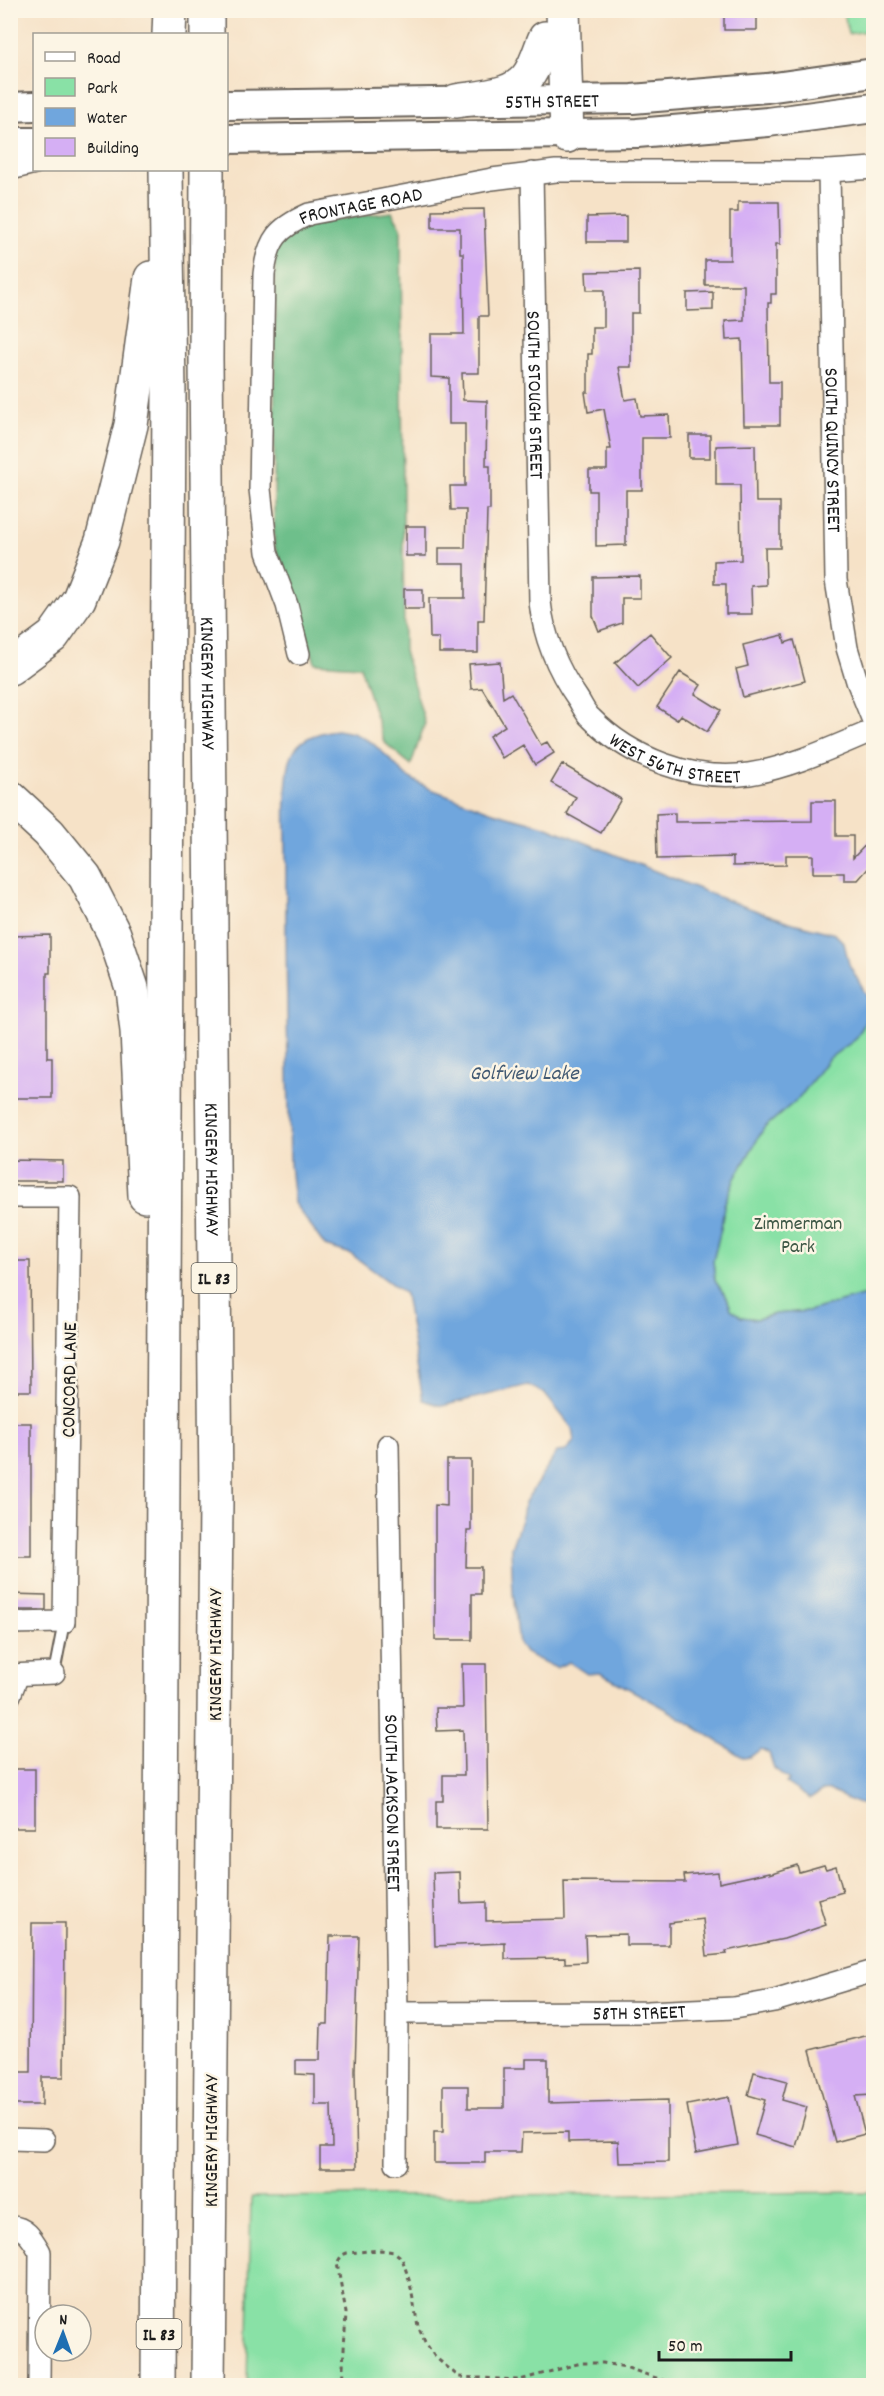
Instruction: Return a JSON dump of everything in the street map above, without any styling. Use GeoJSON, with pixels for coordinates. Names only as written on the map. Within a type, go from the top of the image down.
{"type":"FeatureCollection","features":[{"type":"Feature","properties":{"kind":"highway"},"geometry":{"type":"LineString","coordinates":[[169,33],[170,10]]}},
{"type":"Feature","properties":{"kind":"highway"},"geometry":{"type":"LineString","coordinates":[[557,136],[556,101],[563,10]]}},
{"type":"Feature","properties":{"kind":"highway"},"geometry":{"type":"LineString","coordinates":[[544,24],[556,101]]}},
{"type":"Feature","properties":{"kind":"highway"},"geometry":{"type":"LineString","coordinates":[[456,101],[495,95],[518,86],[530,75],[544,24]]}},
{"type":"Feature","properties":{"kind":"highway"},"geometry":{"type":"LineString","coordinates":[[10,163],[33,157]]}},
{"type":"Feature","properties":{"kind":"highway"},"geometry":{"type":"LineString","coordinates":[[10,668],[53,636],[79,599],[102,541],[131,425],[166,171]]}},
{"type":"Feature","properties":{"kind":"highway","name":"KINGERY HIGHWAY"},"geometry":{"type":"LineString","coordinates":[[159,2385],[169,417],[166,171]]}},
{"type":"Feature","properties":{"kind":"highway","name":"KINGERY HIGHWAY"},"geometry":{"type":"LineString","coordinates":[[207,171],[206,382],[216,1488],[208,2385]]}},
{"type":"Feature","properties":{"kind":"highway"},"geometry":{"type":"LineString","coordinates":[[10,797],[49,833],[85,877],[114,934],[132,988],[137,1031],[165,1502]]}},
{"type":"Feature","properties":{"kind":"main road","name":"55TH STREET"},"geometry":{"type":"LineString","coordinates":[[228,105],[556,101],[665,97],[873,73]]}},
{"type":"Feature","properties":{"kind":"main road"},"geometry":{"type":"LineString","coordinates":[[10,107],[33,106]]}},
{"type":"Feature","properties":{"kind":"main road","name":"55TH STREET"},"geometry":{"type":"LineString","coordinates":[[228,139],[557,136],[637,133],[768,122],[873,108]]}},
{"type":"Feature","properties":{"kind":"main road"},"geometry":{"type":"LineString","coordinates":[[10,142],[33,142]]}},
{"type":"Feature","properties":{"kind":"street","name":"FRONTAGE ROAD"},"geometry":{"type":"LineString","coordinates":[[298,654],[287,605],[267,552],[260,489],[264,274],[267,253],[274,238],[288,224],[309,214],[532,173],[611,170],[830,171],[873,168]]}},
{"type":"Feature","properties":{"kind":"street","name":"SOUTH QUINCY STREET"},"geometry":{"type":"LineString","coordinates":[[830,171],[836,580],[847,648],[873,723]]}},
{"type":"Feature","properties":{"kind":"street","name":"SOUTH STOUGH STREET"},"geometry":{"type":"LineString","coordinates":[[532,173],[542,616]]}},
{"type":"Feature","properties":{"kind":"street","name":"WEST 56TH STREET"},"geometry":{"type":"LineString","coordinates":[[542,616],[557,666],[590,717],[621,741],[661,763],[689,771],[719,775],[746,774],[774,769],[798,761],[873,730]]}},
{"type":"Feature","properties":{"kind":"street","name":"CONCORD LANE"},"geometry":{"type":"LineString","coordinates":[[10,1197],[70,1197],[64,1622]]}},
{"type":"Feature","properties":{"kind":"street","name":"SOUTH JACKSON STREET"},"geometry":{"type":"LineString","coordinates":[[388,1445],[397,2013],[396,2163]]}},
{"type":"Feature","properties":{"kind":"street"},"geometry":{"type":"LineString","coordinates":[[10,1623],[64,1622]]}},
{"type":"Feature","properties":{"kind":"street"},"geometry":{"type":"LineString","coordinates":[[10,1695],[14,1675],[54,1673]]}},
{"type":"Feature","properties":{"kind":"street","name":"58TH STREET"},"geometry":{"type":"LineString","coordinates":[[397,2013],[647,2012],[734,2008],[774,2001],[873,1971]]}},
{"type":"Feature","properties":{"kind":"street"},"geometry":{"type":"LineString","coordinates":[[10,2139],[44,2140]]}},
{"type":"Feature","properties":{"kind":"street"},"geometry":{"type":"LineString","coordinates":[[10,2227],[16,2227],[30,2235],[40,2252],[39,2385]]}},
{"type":"Feature","properties":{"kind":"lane"},"geometry":{"type":"LineString","coordinates":[[54,1673],[64,1622]]}},
{"type":"Feature","properties":{"kind":"path"},"geometry":{"type":"LineString","coordinates":[[342,2385],[346,2313],[337,2263],[342,2255],[347,2253],[381,2250],[394,2252],[402,2258],[408,2274],[418,2326],[425,2342],[435,2357],[459,2377],[520,2380],[557,2368],[592,2363],[625,2367],[679,2385]]}},
{"type":"Feature","properties":{"kind":"green space"},"geometry":{"type":"Polygon","coordinates":[[[844,11],[873,11],[873,30],[848,34],[844,11]]]}},
{"type":"Feature","properties":{"kind":"green space"},"geometry":{"type":"Polygon","coordinates":[[[392,212],[401,227],[404,651],[425,723],[411,765],[384,742],[360,666],[315,663],[294,591],[274,545],[275,253],[286,234],[310,223],[392,212]]]}},
{"type":"Feature","properties":{"kind":"green space","name":"Zimmerman Park"},"geometry":{"type":"Polygon","coordinates":[[[870,1014],[873,1016],[873,1297],[862,1296],[808,1311],[775,1314],[757,1319],[740,1317],[731,1309],[727,1298],[715,1281],[713,1261],[724,1205],[734,1180],[764,1128],[800,1097],[828,1059],[856,1039],[870,1014]]]}},
{"type":"Feature","properties":{"kind":"green space"},"geometry":{"type":"Polygon","coordinates":[[[873,2192],[873,2385],[247,2385],[251,2197],[873,2192]]]}},
{"type":"Feature","properties":{"kind":"water","name":"Golfview Lake"},"geometry":{"type":"Polygon","coordinates":[[[337,730],[353,733],[371,742],[406,776],[428,788],[493,812],[545,826],[726,900],[789,922],[835,934],[844,943],[849,964],[873,1007],[856,1039],[828,1059],[800,1097],[764,1128],[734,1180],[724,1205],[713,1261],[715,1281],[727,1298],[731,1309],[741,1317],[757,1319],[775,1314],[808,1311],[862,1296],[873,1297],[873,1805],[858,1804],[827,1791],[810,1799],[786,1783],[789,1780],[774,1768],[769,1753],[761,1749],[750,1757],[744,1758],[668,1710],[600,1673],[587,1674],[569,1662],[556,1668],[525,1653],[519,1644],[511,1548],[525,1502],[557,1452],[566,1451],[574,1441],[572,1428],[544,1393],[528,1385],[442,1406],[423,1400],[405,1294],[351,1254],[325,1246],[294,1203],[290,1164],[287,1009],[287,777],[292,755],[300,744],[317,734],[337,730]]]}},
{"type":"Feature","properties":{"kind":"building"},"geometry":{"type":"Polygon","coordinates":[[[724,10],[757,10],[757,30],[724,30],[724,10]]]}},
{"type":"Feature","properties":{"kind":"building"},"geometry":{"type":"Polygon","coordinates":[[[738,202],[779,202],[780,244],[776,244],[776,294],[771,294],[771,303],[768,303],[769,382],[780,382],[780,425],[744,425],[742,339],[726,340],[725,321],[744,320],[744,285],[705,285],[705,260],[730,260],[730,212],[738,212],[738,202]]]}},
{"type":"Feature","properties":{"kind":"building"},"geometry":{"type":"Polygon","coordinates":[[[484,209],[488,316],[479,316],[479,373],[462,373],[463,400],[487,401],[486,466],[490,466],[490,510],[487,510],[484,620],[478,620],[478,653],[439,653],[439,638],[430,638],[429,598],[465,598],[465,564],[439,564],[439,548],[465,548],[466,510],[451,510],[450,486],[465,486],[465,424],[449,424],[449,378],[431,377],[431,334],[464,334],[463,253],[460,253],[460,228],[432,228],[432,210],[484,209]]]}},
{"type":"Feature","properties":{"kind":"building"},"geometry":{"type":"Polygon","coordinates":[[[626,216],[626,242],[587,242],[587,217],[626,216]]]}},
{"type":"Feature","properties":{"kind":"building"},"geometry":{"type":"Polygon","coordinates":[[[639,271],[639,313],[631,313],[631,367],[619,367],[625,400],[637,398],[640,416],[669,415],[670,438],[642,438],[642,490],[626,490],[626,545],[596,546],[596,491],[589,491],[589,470],[607,470],[607,449],[611,449],[604,409],[588,412],[585,392],[588,392],[588,354],[592,354],[592,327],[604,327],[604,290],[587,290],[586,272],[639,271]]]}},
{"type":"Feature","properties":{"kind":"building"},"geometry":{"type":"Polygon","coordinates":[[[713,292],[713,310],[687,311],[687,293],[713,292]]]}},
{"type":"Feature","properties":{"kind":"building"},"geometry":{"type":"Polygon","coordinates":[[[689,435],[710,435],[710,458],[689,458],[689,435]]]}},
{"type":"Feature","properties":{"kind":"building"},"geometry":{"type":"Polygon","coordinates":[[[755,445],[756,502],[780,502],[780,548],[765,548],[766,585],[751,586],[752,614],[726,614],[726,584],[714,584],[714,561],[741,560],[740,485],[716,485],[716,446],[755,445]]]}},
{"type":"Feature","properties":{"kind":"building"},"geometry":{"type":"Polygon","coordinates":[[[406,526],[426,526],[426,556],[406,556],[406,526]]]}},
{"type":"Feature","properties":{"kind":"building"},"geometry":{"type":"Polygon","coordinates":[[[640,576],[640,598],[622,598],[622,623],[599,631],[593,616],[593,577],[640,576]]]}},
{"type":"Feature","properties":{"kind":"building"},"geometry":{"type":"Polygon","coordinates":[[[404,589],[423,589],[423,609],[404,609],[404,589]]]}},
{"type":"Feature","properties":{"kind":"building"},"geometry":{"type":"Polygon","coordinates":[[[650,633],[672,658],[638,688],[615,663],[650,633]]]}},
{"type":"Feature","properties":{"kind":"building"},"geometry":{"type":"Polygon","coordinates":[[[783,635],[785,643],[794,640],[805,681],[743,697],[736,669],[748,666],[743,645],[783,635]]]}},
{"type":"Feature","properties":{"kind":"building"},"geometry":{"type":"Polygon","coordinates":[[[500,662],[503,698],[511,693],[541,745],[547,742],[554,753],[535,765],[523,745],[502,758],[489,736],[505,726],[482,688],[471,689],[469,664],[500,662]]]}},
{"type":"Feature","properties":{"kind":"building"},"geometry":{"type":"Polygon","coordinates":[[[680,672],[701,685],[695,694],[721,710],[707,732],[681,715],[677,720],[657,707],[680,672]]]}},
{"type":"Feature","properties":{"kind":"building"},"geometry":{"type":"Polygon","coordinates":[[[562,764],[621,799],[601,833],[567,814],[576,797],[551,783],[562,764]]]}},
{"type":"Feature","properties":{"kind":"building"},"geometry":{"type":"Polygon","coordinates":[[[812,801],[836,801],[836,836],[853,836],[853,858],[873,837],[873,863],[858,880],[844,880],[844,873],[813,873],[813,855],[786,855],[786,865],[733,866],[733,857],[657,859],[656,814],[675,813],[675,822],[812,821],[812,801]]]}},
{"type":"Feature","properties":{"kind":"building"},"geometry":{"type":"Polygon","coordinates":[[[50,935],[50,973],[47,973],[47,1058],[52,1058],[52,1098],[10,1098],[10,936],[50,935]]]}},
{"type":"Feature","properties":{"kind":"building"},"geometry":{"type":"Polygon","coordinates":[[[10,1160],[63,1161],[63,1181],[10,1181],[10,1160]]]}},
{"type":"Feature","properties":{"kind":"building"},"geometry":{"type":"Polygon","coordinates":[[[10,1261],[30,1261],[31,1391],[10,1391],[10,1261]]]}},
{"type":"Feature","properties":{"kind":"building"},"geometry":{"type":"Polygon","coordinates":[[[10,1423],[31,1423],[31,1556],[10,1556],[10,1423]]]}},
{"type":"Feature","properties":{"kind":"building"},"geometry":{"type":"Polygon","coordinates":[[[447,1460],[471,1460],[471,1531],[467,1531],[466,1567],[481,1567],[481,1594],[472,1594],[472,1640],[435,1640],[435,1505],[447,1506],[447,1460]]]}},
{"type":"Feature","properties":{"kind":"building"},"geometry":{"type":"Polygon","coordinates":[[[10,1594],[46,1595],[46,1610],[10,1610],[10,1594]]]}},
{"type":"Feature","properties":{"kind":"building"},"geometry":{"type":"Polygon","coordinates":[[[462,1664],[486,1664],[488,1829],[436,1829],[436,1801],[443,1801],[443,1775],[464,1775],[463,1730],[437,1731],[436,1708],[463,1708],[462,1664]]]}},
{"type":"Feature","properties":{"kind":"building"},"geometry":{"type":"Polygon","coordinates":[[[10,1769],[35,1769],[35,1828],[10,1828],[10,1769]]]}},
{"type":"Feature","properties":{"kind":"building"},"geometry":{"type":"Polygon","coordinates":[[[797,1865],[799,1872],[824,1865],[826,1869],[836,1866],[843,1892],[818,1899],[826,1925],[784,1939],[726,1951],[727,1954],[707,1956],[703,1919],[669,1923],[669,1945],[626,1945],[626,1934],[585,1935],[586,1962],[565,1963],[565,1958],[505,1959],[505,1943],[435,1946],[433,1873],[460,1872],[461,1903],[486,1902],[486,1921],[565,1919],[564,1881],[685,1882],[684,1875],[718,1872],[719,1883],[770,1872],[770,1874],[797,1865]]]}},
{"type":"Feature","properties":{"kind":"building"},"geometry":{"type":"Polygon","coordinates":[[[32,1923],[65,1923],[64,2077],[42,2077],[42,2105],[10,2105],[10,2072],[31,2072],[32,1923]]]}},
{"type":"Feature","properties":{"kind":"building"},"geometry":{"type":"Polygon","coordinates":[[[330,1936],[359,1936],[355,2070],[357,2168],[320,2168],[320,2147],[332,2147],[331,2105],[315,2105],[315,2075],[296,2074],[296,2060],[320,2060],[321,2024],[328,2024],[330,1936]]]}},
{"type":"Feature","properties":{"kind":"building"},"geometry":{"type":"Polygon","coordinates":[[[873,2034],[873,2095],[855,2096],[865,2134],[835,2142],[810,2050],[873,2034]]]}},
{"type":"Feature","properties":{"kind":"building"},"geometry":{"type":"Polygon","coordinates":[[[526,2059],[548,2059],[548,2103],[668,2100],[668,2162],[619,2163],[618,2141],[568,2142],[568,2132],[522,2133],[521,2152],[485,2152],[485,2163],[434,2163],[434,2132],[443,2132],[443,2086],[468,2086],[468,2108],[504,2108],[504,2068],[526,2068],[526,2059]]]}},
{"type":"Feature","properties":{"kind":"building"},"geometry":{"type":"Polygon","coordinates":[[[754,2072],[787,2081],[782,2100],[807,2107],[796,2147],[755,2135],[765,2100],[748,2095],[754,2072]]]}},
{"type":"Feature","properties":{"kind":"building"},"geometry":{"type":"Polygon","coordinates":[[[729,2097],[738,2145],[696,2153],[687,2105],[729,2097]]]}}]}
